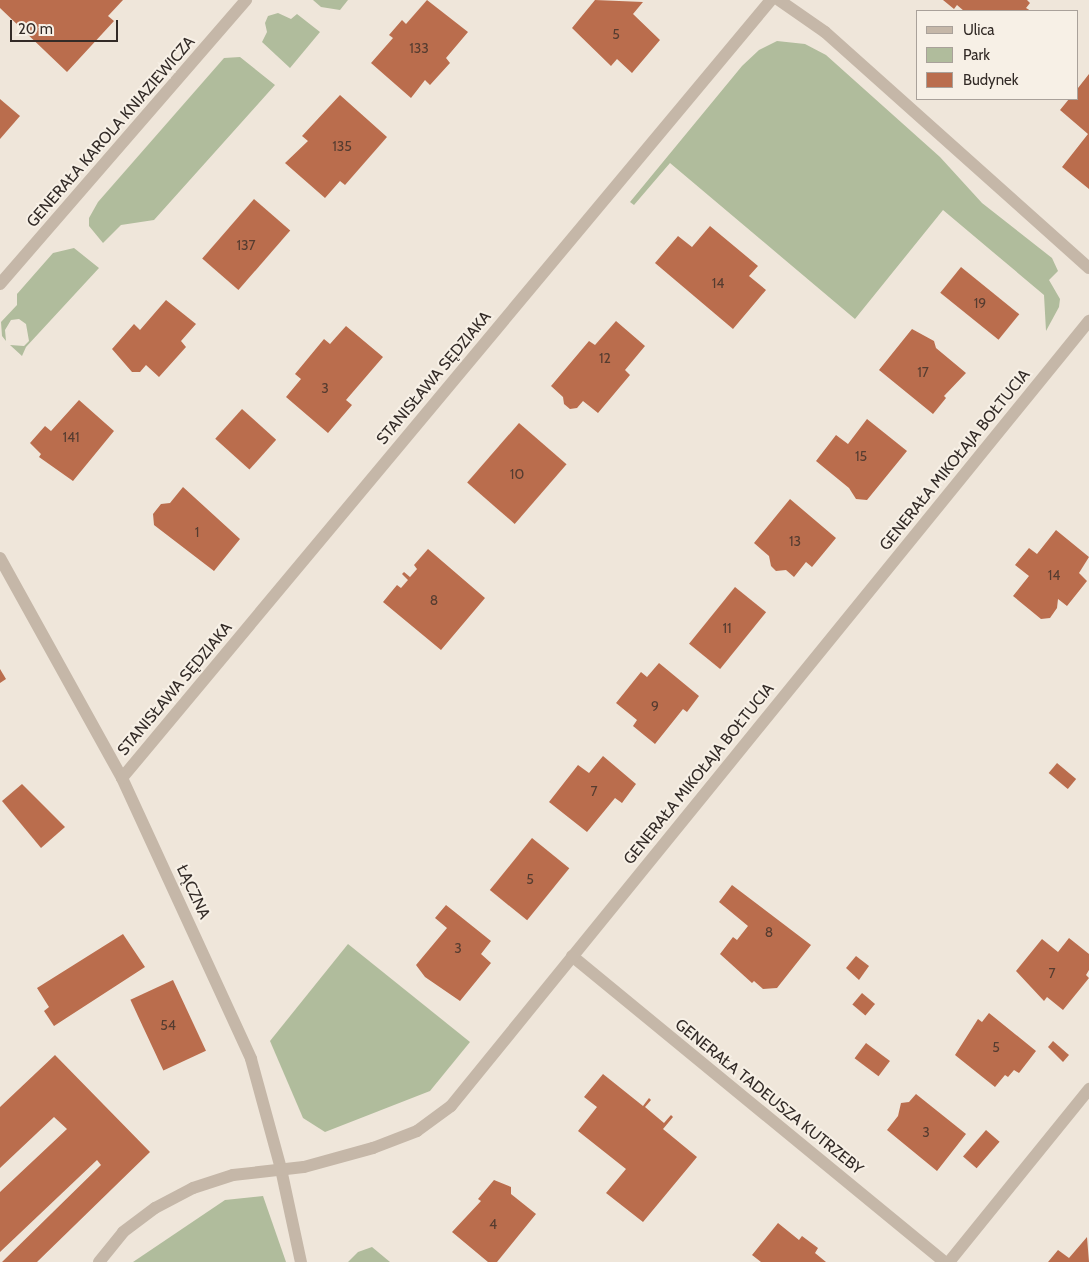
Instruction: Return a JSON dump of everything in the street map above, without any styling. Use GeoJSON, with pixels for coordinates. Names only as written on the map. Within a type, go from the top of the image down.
{"type":"FeatureCollection","features":[{"type":"Feature","properties":{"kind":"street","name":"GENERAŁA KAROLA KNIAZIEWICZA"},"geometry":{"type":"LineString","coordinates":[[0,284],[246,0]]}},
{"type":"Feature","properties":{"kind":"street","name":"STANISŁAWA SĘDZIAKA"},"geometry":{"type":"LineString","coordinates":[[122,778],[771,0]]}},
{"type":"Feature","properties":{"kind":"street"},"geometry":{"type":"LineString","coordinates":[[779,0],[825,32],[1089,268]]}},
{"type":"Feature","properties":{"kind":"street","name":"GENERAŁA MIKOŁAJA BOŁTUCIA"},"geometry":{"type":"LineString","coordinates":[[99,1262],[123,1232],[156,1208],[193,1188],[234,1175],[330,1161],[373,1148],[418,1131],[435,1119],[468,1088],[572,956],[1089,321]]}},
{"type":"Feature","properties":{"kind":"street","name":"ŁĄCZNA"},"geometry":{"type":"LineString","coordinates":[[0,558],[122,778],[251,1058],[281,1169],[301,1262]]}},
{"type":"Feature","properties":{"kind":"street","name":"GENERAŁA TADEUSZA KUTRZEBY"},"geometry":{"type":"LineString","coordinates":[[572,956],[945,1262]]}},
{"type":"Feature","properties":{"kind":"street"},"geometry":{"type":"LineString","coordinates":[[949,1262],[1089,1089]]}},
{"type":"Feature","properties":{"kind":"green space"},"geometry":{"type":"Polygon","coordinates":[[[313,0],[348,0],[340,10],[321,7],[313,0]]]}},
{"type":"Feature","properties":{"kind":"green space"},"geometry":{"type":"Polygon","coordinates":[[[278,13],[291,19],[297,14],[320,32],[290,68],[262,42],[267,32],[265,23],[268,16],[278,13]]]}},
{"type":"Feature","properties":{"kind":"green space"},"geometry":{"type":"Polygon","coordinates":[[[777,41],[805,44],[826,55],[940,157],[982,203],[1052,258],[1058,271],[1049,280],[1060,299],[1059,307],[1046,331],[1044,295],[943,210],[855,319],[670,163],[634,205],[630,202],[742,66],[759,50],[777,41]]]}},
{"type":"Feature","properties":{"kind":"green space"},"geometry":{"type":"Polygon","coordinates":[[[240,57],[275,85],[154,220],[121,225],[103,243],[89,226],[89,218],[98,202],[224,58],[240,57]]]}},
{"type":"Feature","properties":{"kind":"green space"},"geometry":{"type":"Polygon","coordinates":[[[74,248],[99,268],[26,347],[22,356],[10,345],[24,346],[29,341],[26,324],[19,319],[11,320],[5,330],[6,341],[2,336],[1,322],[17,305],[17,294],[53,253],[74,248]]]}},
{"type":"Feature","properties":{"kind":"green space"},"geometry":{"type":"Polygon","coordinates":[[[348,944],[470,1042],[430,1091],[325,1132],[303,1118],[270,1041],[348,944]]]}},
{"type":"Feature","properties":{"kind":"green space"},"geometry":{"type":"Polygon","coordinates":[[[263,1196],[286,1262],[133,1262],[225,1200],[263,1196]]]}},
{"type":"Feature","properties":{"kind":"green space"},"geometry":{"type":"Polygon","coordinates":[[[372,1247],[390,1262],[348,1262],[358,1252],[372,1247]]]}},
{"type":"Feature","properties":{"kind":"building"},"geometry":{"type":"Polygon","coordinates":[[[0,0],[123,0],[108,16],[114,21],[67,72],[0,8],[0,0]]]}},
{"type":"Feature","properties":{"kind":"building"},"geometry":{"type":"Polygon","coordinates":[[[427,0],[468,32],[446,58],[450,63],[430,85],[425,80],[411,98],[371,63],[393,38],[389,35],[402,20],[406,24],[427,0]]]}},
{"type":"Feature","properties":{"kind":"building"},"geometry":{"type":"Polygon","coordinates":[[[595,0],[643,2],[633,14],[660,40],[632,73],[617,59],[611,66],[572,28],[595,0]]]}},
{"type":"Feature","properties":{"kind":"building"},"geometry":{"type":"Polygon","coordinates":[[[943,0],[1027,0],[1030,3],[1026,8],[1029,10],[963,10],[957,5],[954,9],[943,0]]]}},
{"type":"Feature","properties":{"kind":"building"},"geometry":{"type":"Polygon","coordinates":[[[1089,74],[1089,189],[1062,167],[1088,134],[1060,110],[1068,100],[1079,100],[1079,87],[1089,74]]]}},
{"type":"Feature","properties":{"kind":"building"},"geometry":{"type":"Polygon","coordinates":[[[340,95],[387,137],[345,185],[340,181],[325,198],[285,163],[308,141],[302,136],[340,95]]]}},
{"type":"Feature","properties":{"kind":"building"},"geometry":{"type":"Polygon","coordinates":[[[0,99],[20,116],[0,139],[0,99]]]}},
{"type":"Feature","properties":{"kind":"building"},"geometry":{"type":"Polygon","coordinates":[[[254,199],[290,230],[238,290],[202,259],[254,199]]]}},
{"type":"Feature","properties":{"kind":"building"},"geometry":{"type":"Polygon","coordinates":[[[710,226],[758,266],[749,276],[766,290],[733,329],[655,263],[678,236],[692,247],[710,226]]]}},
{"type":"Feature","properties":{"kind":"building"},"geometry":{"type":"Polygon","coordinates":[[[961,267],[1019,314],[999,340],[940,293],[961,267]]]}},
{"type":"Feature","properties":{"kind":"building"},"geometry":{"type":"Polygon","coordinates":[[[166,300],[196,324],[181,341],[186,347],[159,377],[146,365],[140,372],[132,372],[112,349],[134,324],[140,330],[166,300]]]}},
{"type":"Feature","properties":{"kind":"building"},"geometry":{"type":"Polygon","coordinates":[[[616,321],[645,346],[625,370],[630,375],[598,413],[583,401],[577,408],[570,409],[564,404],[563,397],[551,386],[589,341],[595,345],[616,321]]]}},
{"type":"Feature","properties":{"kind":"building"},"geometry":{"type":"Polygon","coordinates":[[[346,326],[383,357],[346,400],[352,405],[328,433],[286,397],[301,379],[295,374],[324,339],[330,344],[346,326]]]}},
{"type":"Feature","properties":{"kind":"building"},"geometry":{"type":"Polygon","coordinates":[[[912,329],[934,341],[936,348],[966,373],[944,396],[946,398],[933,414],[879,370],[912,329]]]}},
{"type":"Feature","properties":{"kind":"building"},"geometry":{"type":"Polygon","coordinates":[[[79,400],[114,431],[73,481],[39,457],[41,454],[30,443],[45,426],[51,431],[79,400]]]}},
{"type":"Feature","properties":{"kind":"building"},"geometry":{"type":"Polygon","coordinates":[[[242,409],[276,440],[249,470],[215,439],[242,409]]]}},
{"type":"Feature","properties":{"kind":"building"},"geometry":{"type":"Polygon","coordinates":[[[867,419],[907,451],[867,500],[856,499],[849,488],[816,461],[836,435],[848,444],[867,419]]]}},
{"type":"Feature","properties":{"kind":"building"},"geometry":{"type":"Polygon","coordinates":[[[519,423],[567,464],[515,524],[467,483],[519,423]]]}},
{"type":"Feature","properties":{"kind":"building"},"geometry":{"type":"Polygon","coordinates":[[[183,487],[240,539],[214,571],[154,525],[153,514],[161,504],[170,503],[183,487]]]}},
{"type":"Feature","properties":{"kind":"building"},"geometry":{"type":"Polygon","coordinates":[[[790,499],[836,538],[812,567],[806,562],[794,577],[786,570],[776,571],[771,566],[769,556],[754,543],[790,499]]]}},
{"type":"Feature","properties":{"kind":"building"},"geometry":{"type":"Polygon","coordinates":[[[1056,530],[1089,557],[1079,573],[1087,581],[1067,606],[1058,599],[1057,608],[1050,618],[1041,619],[1013,596],[1029,576],[1015,565],[1029,548],[1037,554],[1056,530]]]}},
{"type":"Feature","properties":{"kind":"building"},"geometry":{"type":"Polygon","coordinates":[[[428,549],[485,598],[441,650],[383,602],[397,585],[401,588],[408,580],[402,574],[404,572],[410,577],[417,569],[414,565],[428,549]]]}},
{"type":"Feature","properties":{"kind":"building"},"geometry":{"type":"Polygon","coordinates":[[[735,587],[766,612],[720,669],[689,644],[735,587]]]}},
{"type":"Feature","properties":{"kind":"building"},"geometry":{"type":"Polygon","coordinates":[[[659,663],[699,696],[687,712],[683,709],[655,744],[633,726],[637,720],[616,703],[641,672],[647,677],[659,663]]]}},
{"type":"Feature","properties":{"kind":"building"},"geometry":{"type":"Polygon","coordinates":[[[0,669],[6,679],[0,683],[0,669]]]}},
{"type":"Feature","properties":{"kind":"building"},"geometry":{"type":"Polygon","coordinates":[[[603,756],[636,784],[622,803],[615,798],[587,832],[549,802],[578,765],[589,773],[603,756]]]}},
{"type":"Feature","properties":{"kind":"building"},"geometry":{"type":"Polygon","coordinates":[[[1057,763],[1076,779],[1068,789],[1049,773],[1057,763]]]}},
{"type":"Feature","properties":{"kind":"building"},"geometry":{"type":"Polygon","coordinates":[[[22,784],[65,827],[41,848],[2,801],[22,784]]]}},
{"type":"Feature","properties":{"kind":"building"},"geometry":{"type":"Polygon","coordinates":[[[532,838],[569,868],[527,920],[490,890],[532,838]]]}},
{"type":"Feature","properties":{"kind":"building"},"geometry":{"type":"Polygon","coordinates":[[[732,885],[811,945],[777,988],[763,989],[754,981],[752,983],[720,954],[733,937],[737,940],[748,926],[719,902],[732,885]]]}},
{"type":"Feature","properties":{"kind":"building"},"geometry":{"type":"Polygon","coordinates":[[[446,905],[491,941],[481,954],[491,963],[460,1001],[425,977],[416,965],[447,928],[435,918],[446,905]]]}},
{"type":"Feature","properties":{"kind":"building"},"geometry":{"type":"Polygon","coordinates":[[[123,934],[145,967],[54,1026],[44,1011],[49,1007],[37,988],[123,934]]]}},
{"type":"Feature","properties":{"kind":"building"},"geometry":{"type":"Polygon","coordinates":[[[1069,938],[1089,954],[1089,970],[1086,975],[1089,978],[1063,1010],[1047,997],[1044,1001],[1016,971],[1042,939],[1058,952],[1069,938]]]}},
{"type":"Feature","properties":{"kind":"building"},"geometry":{"type":"Polygon","coordinates":[[[856,956],[869,966],[859,980],[846,968],[856,956]]]}},
{"type":"Feature","properties":{"kind":"building"},"geometry":{"type":"Polygon","coordinates":[[[173,980],[206,1051],[163,1071],[130,1000],[173,980]]]}},
{"type":"Feature","properties":{"kind":"building"},"geometry":{"type":"Polygon","coordinates":[[[862,993],[875,1004],[865,1015],[852,1004],[862,993]]]}},
{"type":"Feature","properties":{"kind":"building"},"geometry":{"type":"Polygon","coordinates":[[[989,1013],[1036,1051],[1019,1073],[1014,1070],[1008,1077],[1005,1075],[995,1087],[955,1055],[978,1019],[982,1022],[989,1013]]]}},
{"type":"Feature","properties":{"kind":"building"},"geometry":{"type":"Polygon","coordinates":[[[1053,1041],[1069,1055],[1063,1062],[1048,1047],[1053,1041]]]}},
{"type":"Feature","properties":{"kind":"building"},"geometry":{"type":"Polygon","coordinates":[[[866,1043],[890,1061],[879,1076],[855,1058],[866,1043]]]}},
{"type":"Feature","properties":{"kind":"building"},"geometry":{"type":"Polygon","coordinates":[[[55,1055],[150,1152],[37,1262],[2,1262],[101,1165],[97,1160],[0,1252],[0,1192],[67,1129],[54,1117],[0,1168],[0,1107],[55,1055]]]}},
{"type":"Feature","properties":{"kind":"building"},"geometry":{"type":"Polygon","coordinates":[[[603,1074],[643,1106],[649,1098],[651,1100],[645,1107],[664,1123],[671,1115],[673,1117],[663,1129],[697,1157],[643,1222],[606,1193],[626,1169],[578,1131],[597,1107],[584,1097],[603,1074]]]}},
{"type":"Feature","properties":{"kind":"building"},"geometry":{"type":"Polygon","coordinates":[[[916,1094],[966,1134],[937,1171],[887,1130],[898,1116],[901,1103],[909,1102],[916,1094]]]}},
{"type":"Feature","properties":{"kind":"building"},"geometry":{"type":"Polygon","coordinates":[[[986,1130],[1000,1142],[977,1168],[963,1156],[986,1130]]]}},
{"type":"Feature","properties":{"kind":"building"},"geometry":{"type":"Polygon","coordinates":[[[494,1180],[511,1187],[511,1194],[536,1214],[497,1262],[488,1262],[452,1232],[481,1201],[478,1199],[494,1180]]]}},
{"type":"Feature","properties":{"kind":"building"},"geometry":{"type":"Polygon","coordinates":[[[778,1223],[799,1240],[802,1236],[818,1248],[815,1253],[826,1262],[761,1262],[752,1255],[778,1223]]]}},
{"type":"Feature","properties":{"kind":"building"},"geometry":{"type":"Polygon","coordinates":[[[1087,1237],[1089,1262],[1048,1262],[1058,1250],[1069,1258],[1087,1237]]]}}]}
